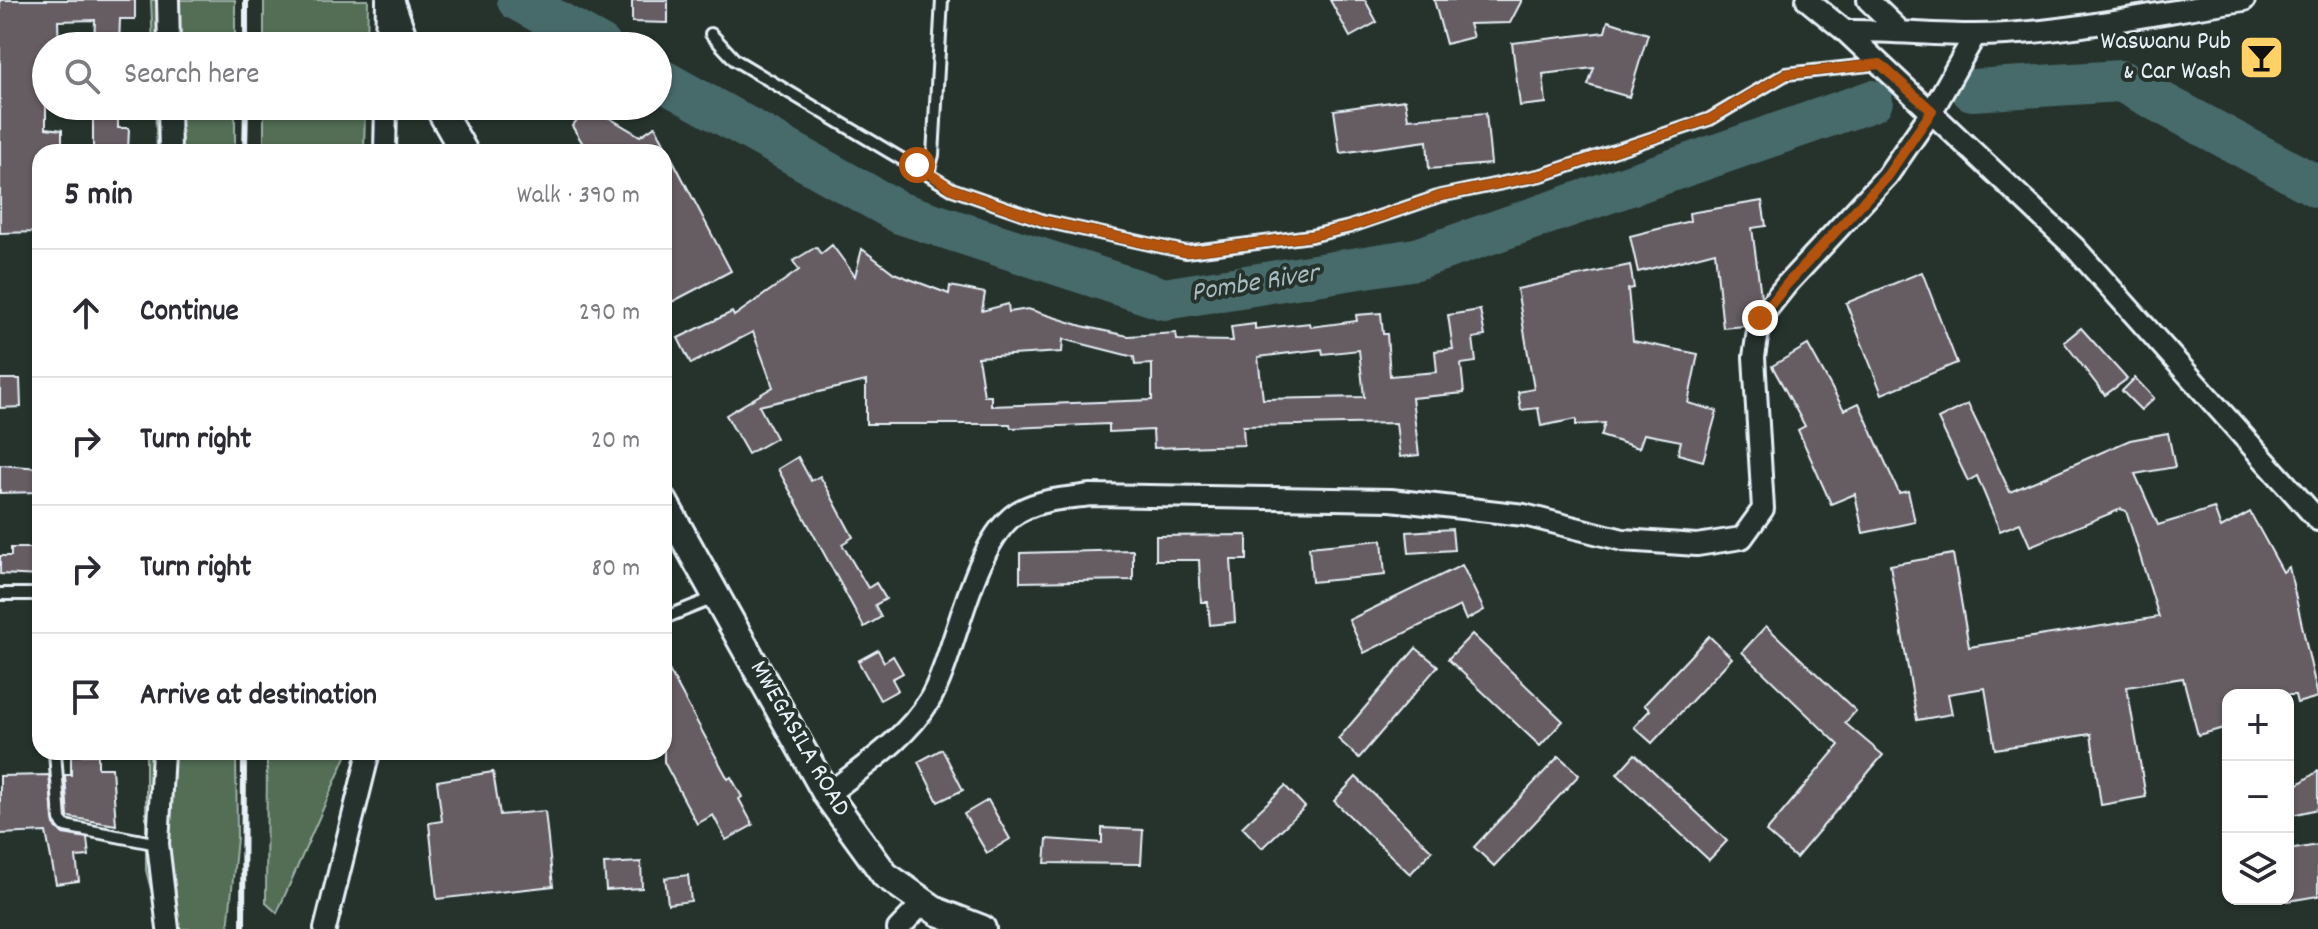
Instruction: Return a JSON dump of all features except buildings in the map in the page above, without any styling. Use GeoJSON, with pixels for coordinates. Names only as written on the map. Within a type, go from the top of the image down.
{"type":"FeatureCollection","features":[{"type":"Feature","properties":{"kind":"street"},"geometry":{"type":"LineString","coordinates":[[168,0],[169,32]]}},
{"type":"Feature","properties":{"kind":"street"},"geometry":{"type":"LineString","coordinates":[[387,32],[389,0]]}},
{"type":"Feature","properties":{"kind":"street"},"geometry":{"type":"LineString","coordinates":[[389,0],[401,32]]}},
{"type":"Feature","properties":{"kind":"street"},"geometry":{"type":"LineString","coordinates":[[1807,0],[1932,111],[2074,247],[2318,520]]}},
{"type":"Feature","properties":{"kind":"street"},"geometry":{"type":"LineString","coordinates":[[1868,0],[1898,29]]}},
{"type":"Feature","properties":{"kind":"street"},"geometry":{"type":"LineString","coordinates":[[1845,31],[1898,29],[1975,35],[2037,30],[2244,0]]}},
{"type":"Feature","properties":{"kind":"street"},"geometry":{"type":"LineString","coordinates":[[827,795],[916,720],[931,698],[978,571],[1000,531],[1010,518],[1022,510],[1046,501],[1091,495],[1391,500],[1524,515],[1623,540],[1697,545],[1742,538],[1763,509],[1754,357],[1760,318],[1787,284],[1887,176],[1932,111],[1975,35]]}},
{"type":"Feature","properties":{"kind":"street"},"geometry":{"type":"LineString","coordinates":[[169,120],[170,144]]}},
{"type":"Feature","properties":{"kind":"street"},"geometry":{"type":"LineString","coordinates":[[385,144],[386,120]]}},
{"type":"Feature","properties":{"kind":"street"},"geometry":{"type":"LineString","coordinates":[[446,120],[459,144]]}},
{"type":"Feature","properties":{"kind":"street","name":"MWEGASILA ROAD"},"geometry":{"type":"LineString","coordinates":[[672,516],[827,795],[885,875],[938,912],[982,929]]}},
{"type":"Feature","properties":{"kind":"street"},"geometry":{"type":"LineString","coordinates":[[163,760],[158,844],[168,929]]}},
{"type":"Feature","properties":{"kind":"street"},"geometry":{"type":"LineString","coordinates":[[325,929],[367,760]]}},
{"type":"Feature","properties":{"kind":"street"},"geometry":{"type":"LineString","coordinates":[[898,929],[924,902]]}},
{"type":"Feature","properties":{"kind":"lane"},"geometry":{"type":"LineString","coordinates":[[928,173],[933,155],[942,0]]}},
{"type":"Feature","properties":{"kind":"lane"},"geometry":{"type":"LineString","coordinates":[[711,34],[735,60],[952,189],[1044,221],[1186,252],[1311,236],[1349,227],[1440,196],[1542,175],[1710,119],[1786,74],[1880,64]]}},
{"type":"Feature","properties":{"kind":"lane"},"geometry":{"type":"LineString","coordinates":[[0,594],[32,594]]}},
{"type":"Feature","properties":{"kind":"lane"},"geometry":{"type":"LineString","coordinates":[[672,615],[718,596]]}},
{"type":"Feature","properties":{"kind":"lane"},"geometry":{"type":"LineString","coordinates":[[56,760],[60,820],[65,826],[158,844]]}},
{"type":"Feature","properties":{"kind":"green space"},"geometry":{"type":"Polygon","coordinates":[[[151,0],[235,0],[235,32],[152,32],[151,0]]]}},
{"type":"Feature","properties":{"kind":"green space"},"geometry":{"type":"Polygon","coordinates":[[[264,0],[368,0],[367,32],[264,32],[264,0]]]}},
{"type":"Feature","properties":{"kind":"green space"},"geometry":{"type":"Polygon","coordinates":[[[156,120],[235,120],[235,144],[157,144],[156,120]]]}},
{"type":"Feature","properties":{"kind":"green space"},"geometry":{"type":"Polygon","coordinates":[[[264,120],[365,120],[364,144],[264,144],[264,120]]]}},
{"type":"Feature","properties":{"kind":"green space"},"geometry":{"type":"Polygon","coordinates":[[[146,760],[236,760],[237,838],[228,929],[161,929],[146,870],[146,760]]]}},
{"type":"Feature","properties":{"kind":"green space"},"geometry":{"type":"Polygon","coordinates":[[[267,760],[344,760],[277,913],[266,903],[267,760]]]}},
{"type":"Feature","properties":{"kind":"waterway","name":"Pombe River"},"geometry":{"type":"LineString","coordinates":[[518,0],[576,32]]}},
{"type":"Feature","properties":{"kind":"waterway","name":"Pombe River"},"geometry":{"type":"LineString","coordinates":[[1972,90],[2121,81],[2318,187]]}},
{"type":"Feature","properties":{"kind":"waterway","name":"Pombe River"},"geometry":{"type":"LineString","coordinates":[[672,86],[900,213],[1164,299],[1416,259],[1872,101]]}},
{"type":"Feature","properties":{"kind":"railway"},"geometry":{"type":"LineString","coordinates":[[246,0],[246,32]]}},
{"type":"Feature","properties":{"kind":"railway"},"geometry":{"type":"LineString","coordinates":[[245,144],[246,120]]}},
{"type":"Feature","properties":{"kind":"railway"},"geometry":{"type":"LineString","coordinates":[[243,929],[244,760]]}},
{"type":"Feature","properties":{"kind":"place","name":"Waswanu Pub & Car Wash"},"geometry":{"type":"Point","coordinates":[2262,57]}},
{"type":"Feature","properties":{"kind":"route"},"geometry":{"type":"LineString","coordinates":[[917,165],[952,189],[1044,221],[1186,252],[1311,236],[1349,227],[1440,196],[1542,175],[1710,119],[1786,74],[1880,64],[1932,111],[1887,176],[1787,284],[1760,318]]}}]}
